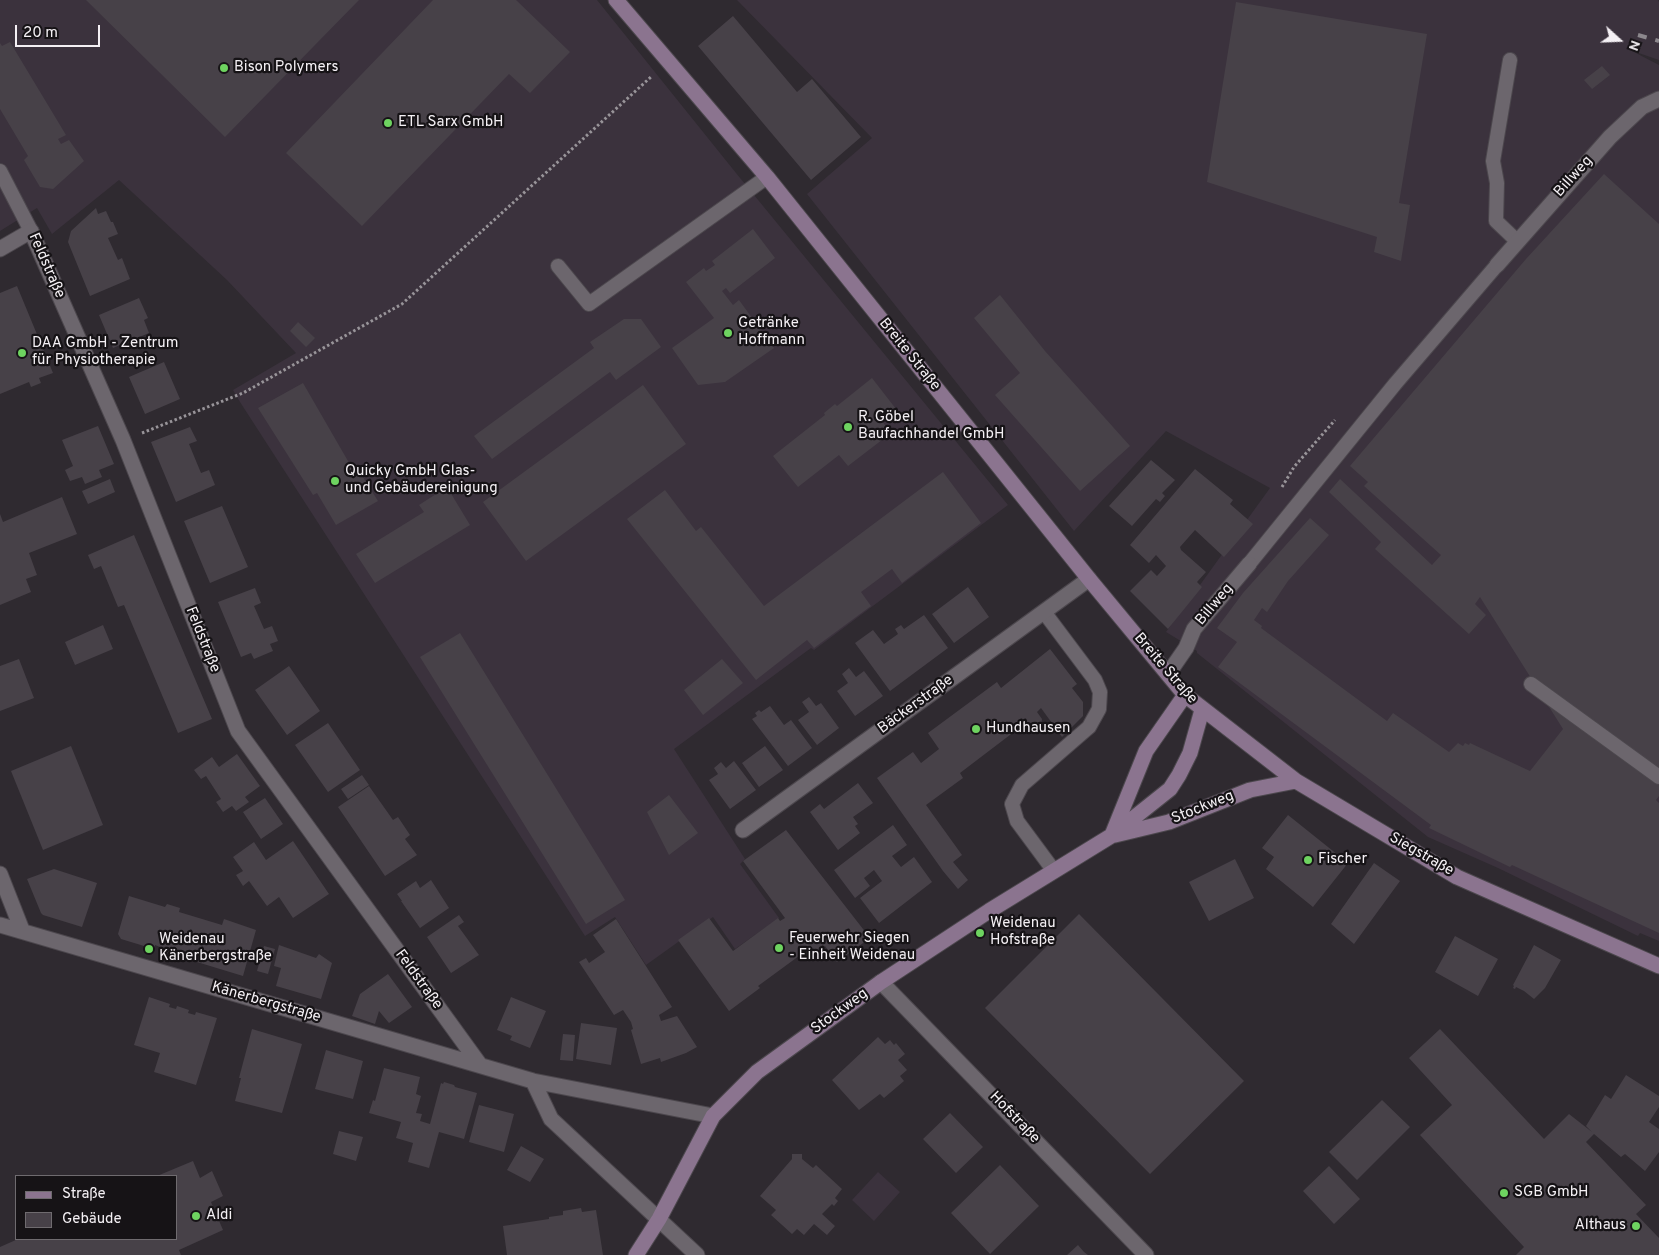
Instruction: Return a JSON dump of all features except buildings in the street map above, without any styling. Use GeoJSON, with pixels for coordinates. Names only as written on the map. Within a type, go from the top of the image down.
{"type":"FeatureCollection","features":[{"type":"Feature","properties":{"kind":"street","name":"Breite Straße"},"geometry":{"type":"LineString","coordinates":[[616,0],[767,177],[1089,579],[1185,695],[1202,710]]}},
{"type":"Feature","properties":{"kind":"street","name":"Billweg"},"geometry":{"type":"LineString","coordinates":[[1497,264],[1610,137],[1642,107],[1659,99]]}},
{"type":"Feature","properties":{"kind":"street","name":"Feldstraße"},"geometry":{"type":"LineString","coordinates":[[31,231],[123,440],[238,731],[480,1065]]}},
{"type":"Feature","properties":{"kind":"street"},"geometry":{"type":"LineString","coordinates":[[0,249],[31,231]]}},
{"type":"Feature","properties":{"kind":"street","name":"Billweg"},"geometry":{"type":"LineString","coordinates":[[1168,674],[1186,648],[1194,629],[1249,564]]}},
{"type":"Feature","properties":{"kind":"street","name":"Bäckerstraße"},"geometry":{"type":"LineString","coordinates":[[743,830],[1089,579]]}},
{"type":"Feature","properties":{"kind":"street"},"geometry":{"type":"LineString","coordinates":[[1111,836],[1146,751],[1185,695]]}},
{"type":"Feature","properties":{"kind":"street","name":"Stockweg"},"geometry":{"type":"LineString","coordinates":[[636,1255],[659,1219],[713,1116],[756,1072],[881,982],[1111,836],[1170,788],[1190,753],[1202,710]]}},
{"type":"Feature","properties":{"kind":"street","name":"Siegstraße"},"geometry":{"type":"LineString","coordinates":[[1202,710],[1296,782],[1457,877],[1659,966]]}},
{"type":"Feature","properties":{"kind":"street","name":"Stockweg"},"geometry":{"type":"LineString","coordinates":[[1111,836],[1169,822],[1250,790],[1296,782]]}},
{"type":"Feature","properties":{"kind":"street"},"geometry":{"type":"LineString","coordinates":[[0,874],[22,930]]}},
{"type":"Feature","properties":{"kind":"street","name":"Känerbergstraße"},"geometry":{"type":"LineString","coordinates":[[0,924],[532,1081],[713,1116]]}},
{"type":"Feature","properties":{"kind":"street","name":"Hofstraße"},"geometry":{"type":"LineString","coordinates":[[881,982],[1146,1255]]}},
{"type":"Feature","properties":{"kind":"street"},"geometry":{"type":"LineString","coordinates":[[532,1081],[551,1119],[698,1255]]}},
{"type":"Feature","properties":{"kind":"lane"},"geometry":{"type":"LineString","coordinates":[[1510,60],[1492,161],[1497,183],[1496,221],[1518,241]]}},
{"type":"Feature","properties":{"kind":"lane","name":"Feldstraße"},"geometry":{"type":"LineString","coordinates":[[0,171],[31,231]]}},
{"type":"Feature","properties":{"kind":"lane"},"geometry":{"type":"LineString","coordinates":[[558,266],[589,304],[767,177]]}},
{"type":"Feature","properties":{"kind":"lane"},"geometry":{"type":"LineString","coordinates":[[1249,564],[1395,384],[1497,264]]}},
{"type":"Feature","properties":{"kind":"lane"},"geometry":{"type":"LineString","coordinates":[[1044,612],[1095,680],[1100,692],[1099,709],[1089,727],[1022,785],[1012,804],[1017,821],[1054,871]]}},
{"type":"Feature","properties":{"kind":"lane"},"geometry":{"type":"LineString","coordinates":[[1531,684],[1659,776]]}},
{"type":"Feature","properties":{"kind":"path"},"geometry":{"type":"LineString","coordinates":[[123,440],[243,394],[402,304],[669,61]]}},
{"type":"Feature","properties":{"kind":"shaded area"},"geometry":{"type":"Polygon","coordinates":[[[0,0],[597,0],[1008,505],[814,650],[811,648],[674,749],[745,859],[740,864],[779,918],[735,949],[713,917],[646,965],[615,917],[585,936],[233,390],[296,353],[227,280],[119,180],[52,234],[37,208],[0,231],[0,0]]]}},
{"type":"Feature","properties":{"kind":"shaded area"},"geometry":{"type":"Polygon","coordinates":[[[737,0],[1658,0],[1659,60],[1630,50],[1659,65],[1659,941],[1640,933],[1638,936],[1498,868],[1428,837],[1197,653],[1197,651],[1166,632],[1270,488],[1166,431],[1074,531],[807,194],[872,138],[737,0]]]}},
{"type":"Feature","properties":{"kind":"shaded area"},"geometry":{"type":"Polygon","coordinates":[[[878,1172],[900,1192],[874,1221],[852,1200],[878,1172]]]}},
{"type":"Feature","properties":{"kind":"railway"},"geometry":{"type":"LineString","coordinates":[[1638,35],[1659,41]]}},
{"type":"Feature","properties":{"kind":"place","name":"Bison Polymers"},"geometry":{"type":"Point","coordinates":[224,68]}},
{"type":"Feature","properties":{"kind":"place","name":"ETL Sarx GmbH"},"geometry":{"type":"Point","coordinates":[388,123]}},
{"type":"Feature","properties":{"kind":"place","name":"Getränke Hoffmann"},"geometry":{"type":"Point","coordinates":[728,333]}},
{"type":"Feature","properties":{"kind":"place","name":"DAA GmbH - Zentrum für Physiotherapie"},"geometry":{"type":"Point","coordinates":[22,353]}},
{"type":"Feature","properties":{"kind":"place","name":"R. Göbel Baufachhandel GmbH"},"geometry":{"type":"Point","coordinates":[848,427]}},
{"type":"Feature","properties":{"kind":"place","name":"Quicky GmbH Glas- und Gebäudereinigung"},"geometry":{"type":"Point","coordinates":[335,481]}},
{"type":"Feature","properties":{"kind":"place","name":"Hundhausen"},"geometry":{"type":"Point","coordinates":[976,729]}},
{"type":"Feature","properties":{"kind":"place","name":"Fischer"},"geometry":{"type":"Point","coordinates":[1308,860]}},
{"type":"Feature","properties":{"kind":"place","name":"Weidenau Hofstraße"},"geometry":{"type":"Point","coordinates":[980,933]}},
{"type":"Feature","properties":{"kind":"place","name":"Feuerwehr Siegen - Einheit Weidenau"},"geometry":{"type":"Point","coordinates":[779,948]}},
{"type":"Feature","properties":{"kind":"place","name":"Weidenau Känerbergstraße"},"geometry":{"type":"Point","coordinates":[149,949]}},
{"type":"Feature","properties":{"kind":"place","name":"SGB GmbH"},"geometry":{"type":"Point","coordinates":[1504,1193]}},
{"type":"Feature","properties":{"kind":"place","name":"Aldi"},"geometry":{"type":"Point","coordinates":[196,1216]}},
{"type":"Feature","properties":{"kind":"place","name":"Althaus"},"geometry":{"type":"Point","coordinates":[1636,1226]}}]}
